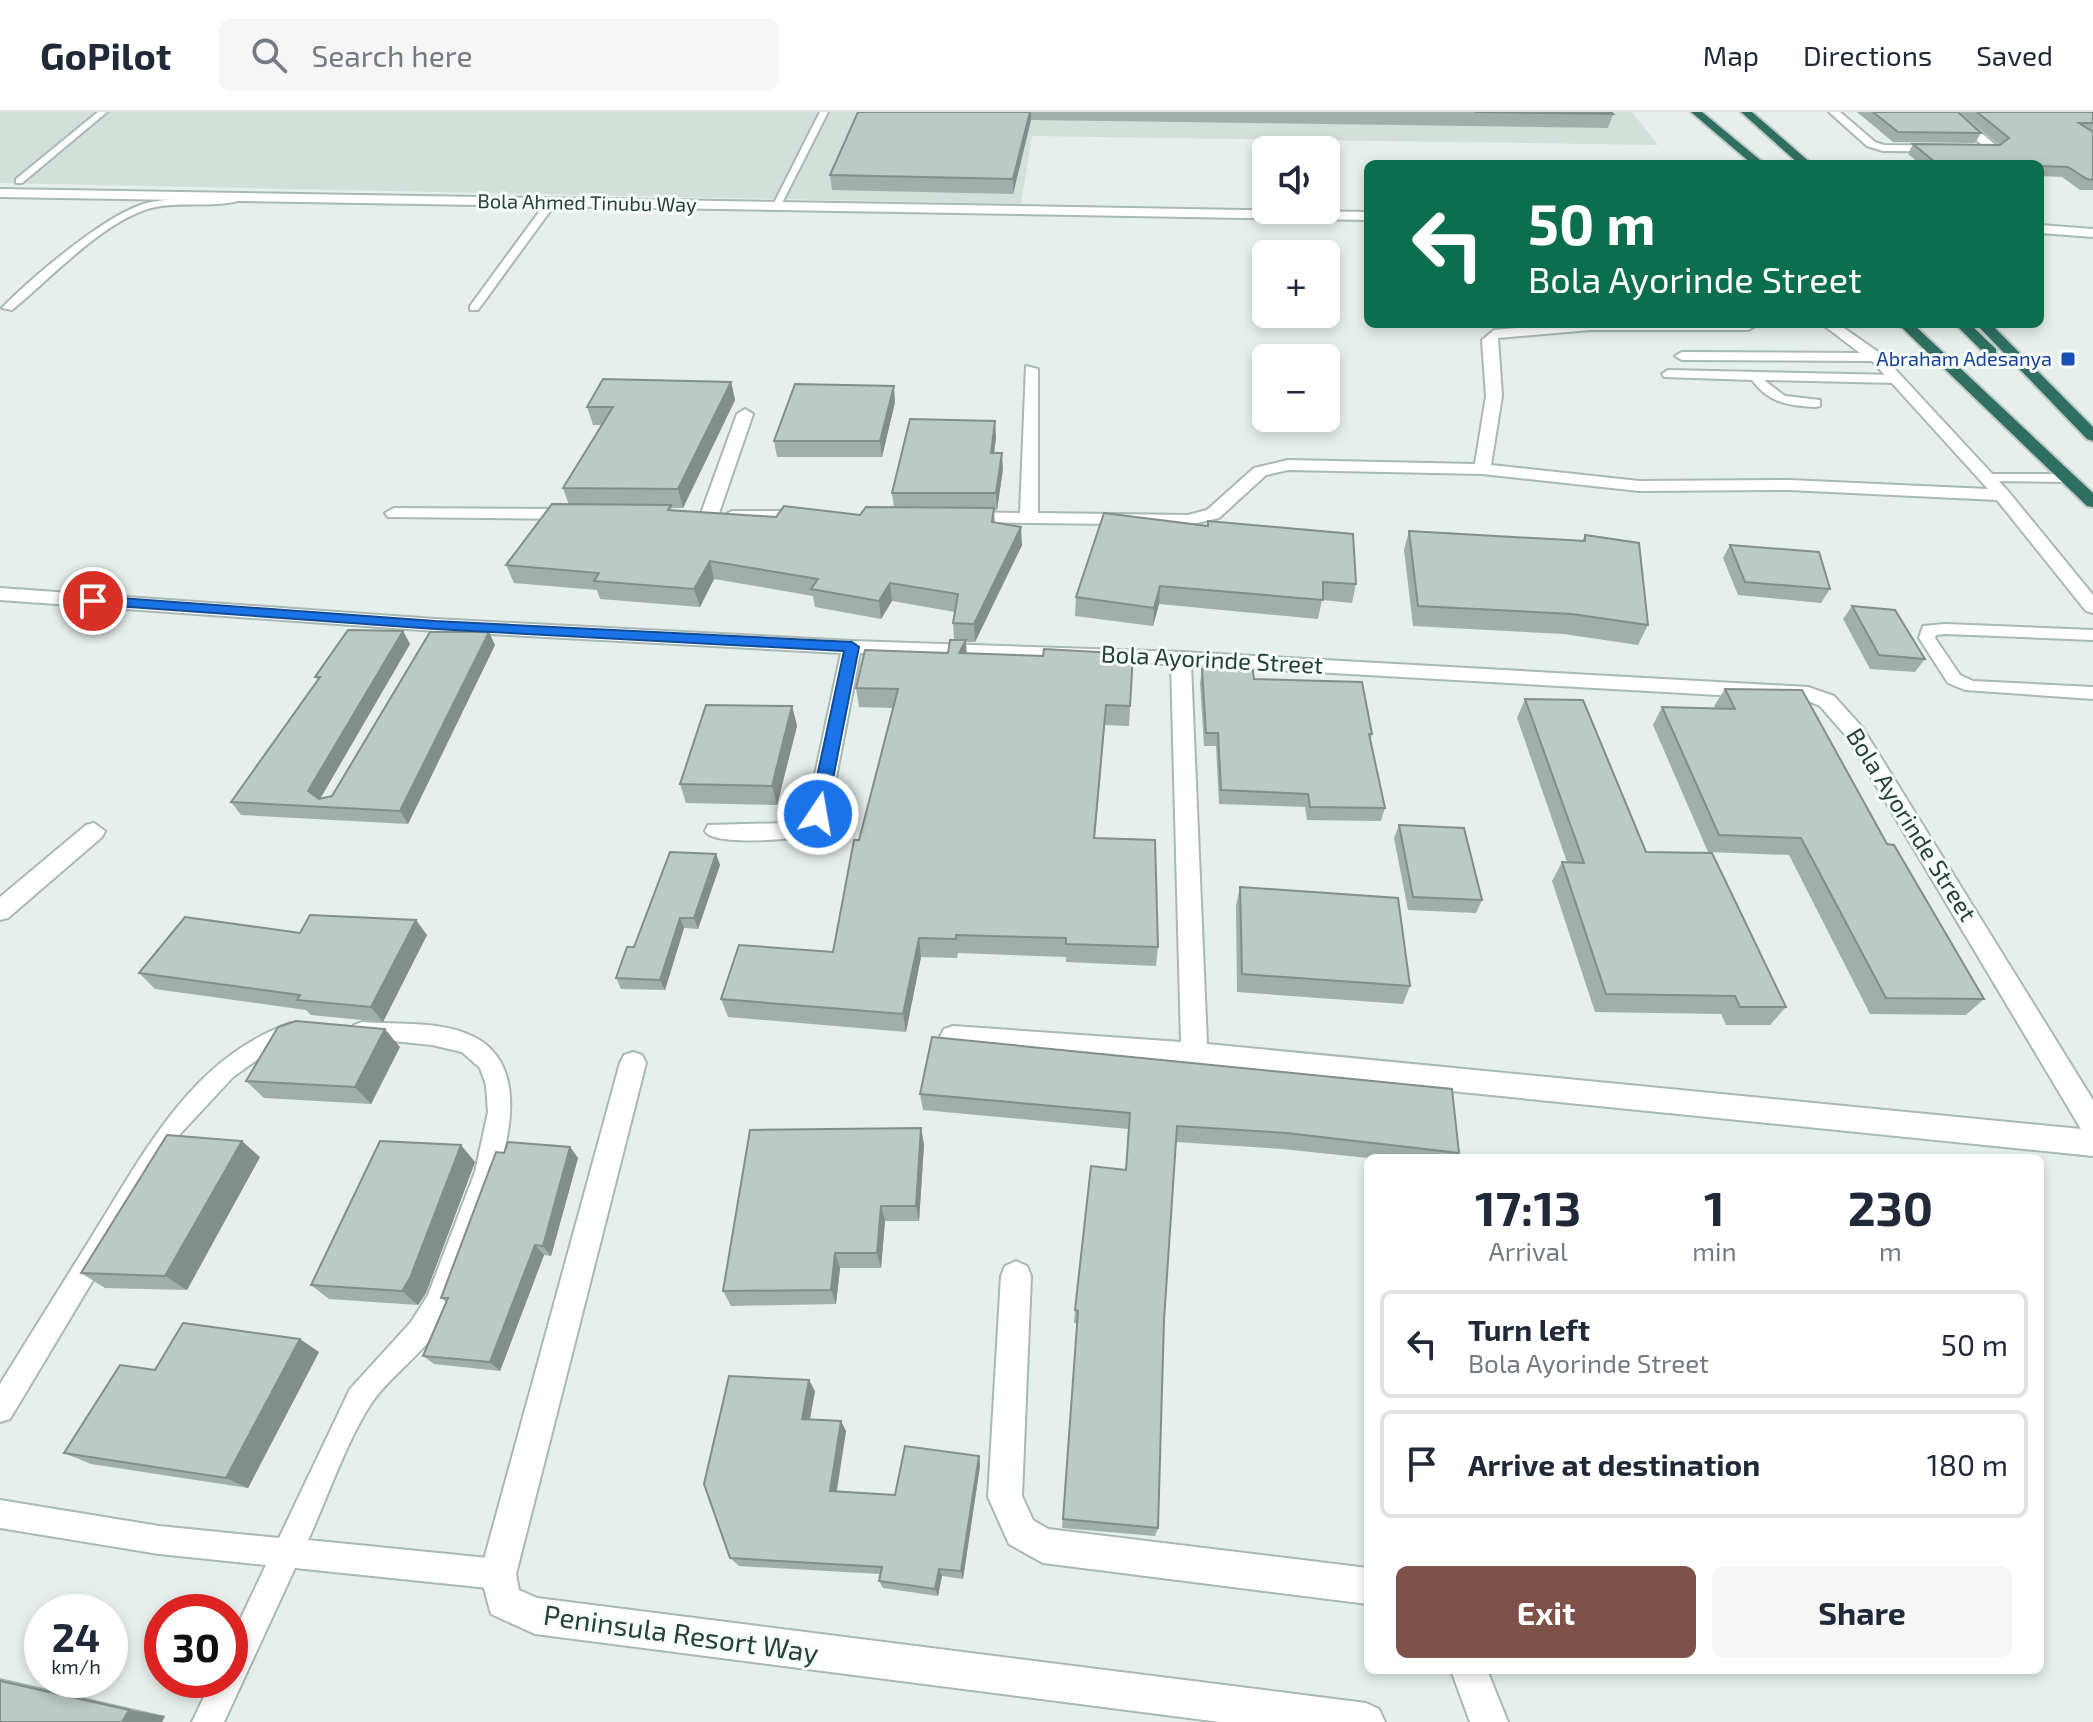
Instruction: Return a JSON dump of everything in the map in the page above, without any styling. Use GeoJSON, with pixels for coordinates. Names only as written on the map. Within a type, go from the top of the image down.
{"type":"FeatureCollection","features":[{"type":"Feature","properties":{"kind":"highway"},"geometry":{"type":"LineString","coordinates":[[1687,112],[1731,159]]}},
{"type":"Feature","properties":{"kind":"highway"},"geometry":{"type":"LineString","coordinates":[[1696,112],[1754,160]]}},
{"type":"Feature","properties":{"kind":"highway"},"geometry":{"type":"LineString","coordinates":[[1746,112],[1801,160]]}},
{"type":"Feature","properties":{"kind":"highway"},"geometry":{"type":"LineString","coordinates":[[1909,328],[2093,502]]}},
{"type":"Feature","properties":{"kind":"highway"},"geometry":{"type":"LineString","coordinates":[[1966,328],[2041,398],[2077,420]]}},
{"type":"Feature","properties":{"kind":"highway"},"geometry":{"type":"LineString","coordinates":[[1987,328],[2093,436]]}},
{"type":"Feature","properties":{"kind":"street"},"geometry":{"type":"LineString","coordinates":[[1834,112],[1871,144],[1894,150],[1994,149],[1951,112]]}},
{"type":"Feature","properties":{"kind":"street","name":"Bola Ahmed Tinubu Way"},"geometry":{"type":"LineString","coordinates":[[0,193],[1173,212]]}},
{"type":"Feature","properties":{"kind":"street"},"geometry":{"type":"LineString","coordinates":[[1173,212],[1364,216]]}},
{"type":"Feature","properties":{"kind":"street"},"geometry":{"type":"LineString","coordinates":[[1173,212],[1208,220],[1364,224]]}},
{"type":"Feature","properties":{"kind":"street"},"geometry":{"type":"LineString","coordinates":[[2044,229],[2093,233]]}},
{"type":"Feature","properties":{"kind":"street"},"geometry":{"type":"LineString","coordinates":[[2044,236],[2072,232]]}},
{"type":"Feature","properties":{"kind":"street"},"geometry":{"type":"LineString","coordinates":[[1482,469],[1494,396],[1489,340],[1494,334],[1566,328]]}},
{"type":"Feature","properties":{"kind":"street"},"geometry":{"type":"LineString","coordinates":[[1835,328],[1876,357],[2002,495],[2093,607]]}},
{"type":"Feature","properties":{"kind":"street"},"geometry":{"type":"LineString","coordinates":[[1682,356],[1876,357]]}},
{"type":"Feature","properties":{"kind":"street"},"geometry":{"type":"LineString","coordinates":[[1029,517],[1031,369]]}},
{"type":"Feature","properties":{"kind":"street"},"geometry":{"type":"LineString","coordinates":[[745,414],[702,516],[821,516]]}},
{"type":"Feature","properties":{"kind":"street"},"geometry":{"type":"LineString","coordinates":[[949,517],[1188,520],[1213,514],[1260,471],[1288,465],[1482,469],[1639,486],[1789,485],[2002,495]]}},
{"type":"Feature","properties":{"kind":"street"},"geometry":{"type":"LineString","coordinates":[[394,513],[599,514]]}},
{"type":"Feature","properties":{"kind":"street","name":"Bola Ayorinde Street"},"geometry":{"type":"LineString","coordinates":[[0,594],[435,625],[852,647],[1181,658],[1808,694],[1827,701],[1855,732],[2093,1124]]}},
{"type":"Feature","properties":{"kind":"street"},"geometry":{"type":"LineString","coordinates":[[419,652],[435,625]]}},
{"type":"Feature","properties":{"kind":"street"},"geometry":{"type":"LineString","coordinates":[[716,831],[808,828],[818,814],[852,647]]}},
{"type":"Feature","properties":{"kind":"street"},"geometry":{"type":"LineString","coordinates":[[1181,658],[1194,1054]]}},
{"type":"Feature","properties":{"kind":"street"},"geometry":{"type":"LineString","coordinates":[[0,911],[94,831]]}},
{"type":"Feature","properties":{"kind":"street"},"geometry":{"type":"LineString","coordinates":[[953,1037],[1194,1054],[2093,1143]]}},
{"type":"Feature","properties":{"kind":"street"},"geometry":{"type":"LineString","coordinates":[[498,1574],[633,1063]]}},
{"type":"Feature","properties":{"kind":"street"},"geometry":{"type":"LineString","coordinates":[[1016,1276],[1005,1497],[1021,1532],[1043,1546],[1364,1586]]}},
{"type":"Feature","properties":{"kind":"street","name":"Peninsula Resort Way"},"geometry":{"type":"LineString","coordinates":[[498,1574],[504,1601],[535,1616],[1366,1722]]}},
{"type":"Feature","properties":{"kind":"street"},"geometry":{"type":"LineString","coordinates":[[1471,1674],[1489,1722]]}},
{"type":"Feature","properties":{"kind":"lane"},"geometry":{"type":"LineString","coordinates":[[19,181],[103,112]]}},
{"type":"Feature","properties":{"kind":"lane"},"geometry":{"type":"LineString","coordinates":[[776,205],[824,112]]}},
{"type":"Feature","properties":{"kind":"lane"},"geometry":{"type":"LineString","coordinates":[[8,308],[128,214],[172,201],[224,202],[245,196]]}},
{"type":"Feature","properties":{"kind":"lane"},"geometry":{"type":"LineString","coordinates":[[474,308],[551,203]]}},
{"type":"Feature","properties":{"kind":"lane"},"geometry":{"type":"LineString","coordinates":[[1668,374],[1896,379]]}},
{"type":"Feature","properties":{"kind":"lane"},"geometry":{"type":"LineString","coordinates":[[1756,377],[1766,392],[1775,398],[1815,403]]}},
{"type":"Feature","properties":{"kind":"lane"},"geometry":{"type":"LineString","coordinates":[[1986,478],[2068,478]]}},
{"type":"Feature","properties":{"kind":"lane"},"geometry":{"type":"LineString","coordinates":[[2093,635],[1945,629],[1929,630],[1927,638],[1954,679],[1971,686],[2093,693]]}},
{"type":"Feature","properties":{"kind":"lane"},"geometry":{"type":"LineString","coordinates":[[0,1409],[136,1185],[198,1094],[265,1044],[286,1033],[312,1027]]}},
{"type":"Feature","properties":{"kind":"lane"},"geometry":{"type":"LineString","coordinates":[[248,1638],[359,1398],[430,1318],[492,1160],[499,1118],[496,1081],[488,1061],[472,1046],[457,1040],[341,1029]]}},
{"type":"Feature","properties":{"kind":"lane"},"geometry":{"type":"LineString","coordinates":[[0,1514],[159,1540],[498,1574]]}},
{"type":"Feature","properties":{"kind":"lane"},"geometry":{"type":"LineString","coordinates":[[208,1722],[219,1698]]}},
{"type":"Feature","properties":{"kind":"shaded area"},"geometry":{"type":"Polygon","coordinates":[[[0,112],[1632,112],[1658,145],[1340,140],[1340,136],[1252,136],[1252,139],[1032,136],[1021,204],[0,183],[0,112]]]}},
{"type":"Feature","properties":{"kind":"building"},"geometry":{"type":"Polygon","coordinates":[[[858,112],[1030,112],[1013,179],[830,175],[858,112]]]}},
{"type":"Feature","properties":{"kind":"building"},"geometry":{"type":"Polygon","coordinates":[[[1475,112],[1611,112],[1613,114],[1475,112]]]}},
{"type":"Feature","properties":{"kind":"building"},"geometry":{"type":"Polygon","coordinates":[[[1873,112],[1958,112],[1981,133],[1898,132],[1873,112]]]}},
{"type":"Feature","properties":{"kind":"building"},"geometry":{"type":"Polygon","coordinates":[[[1977,112],[2093,112],[2093,123],[2079,123],[2093,132],[2093,180],[2068,167],[2044,166],[2044,160],[1932,160],[1913,144],[2000,145],[2009,138],[1977,112]]]}},
{"type":"Feature","properties":{"kind":"building"},"geometry":{"type":"Polygon","coordinates":[[[603,379],[731,382],[678,489],[563,488],[613,407],[587,407],[603,379]]]}},
{"type":"Feature","properties":{"kind":"building"},"geometry":{"type":"Polygon","coordinates":[[[795,384],[894,386],[880,441],[774,441],[795,384]]]}},
{"type":"Feature","properties":{"kind":"building"},"geometry":{"type":"Polygon","coordinates":[[[910,419],[995,421],[991,453],[1002,453],[996,493],[892,493],[910,419]]]}},
{"type":"Feature","properties":{"kind":"building"},"geometry":{"type":"Polygon","coordinates":[[[552,504],[671,505],[668,510],[776,517],[784,506],[860,515],[866,507],[994,508],[992,522],[1021,527],[974,624],[953,623],[958,594],[890,583],[879,601],[811,589],[818,579],[710,561],[694,589],[594,581],[599,573],[506,565],[552,504]]]}},
{"type":"Feature","properties":{"kind":"building"},"geometry":{"type":"Polygon","coordinates":[[[1104,513],[1208,526],[1208,521],[1353,534],[1356,584],[1323,582],[1323,600],[1160,586],[1154,608],[1076,597],[1104,513]]]}},
{"type":"Feature","properties":{"kind":"building"},"geometry":{"type":"Polygon","coordinates":[[[1409,531],[1585,541],[1585,535],[1639,543],[1648,625],[1572,614],[1418,606],[1409,531]]]}},
{"type":"Feature","properties":{"kind":"building"},"geometry":{"type":"Polygon","coordinates":[[[1730,545],[1819,552],[1830,589],[1745,582],[1730,545]]]}},
{"type":"Feature","properties":{"kind":"building"},"geometry":{"type":"Polygon","coordinates":[[[1852,606],[1895,610],[1925,659],[1879,655],[1852,606]]]}},
{"type":"Feature","properties":{"kind":"building"},"geometry":{"type":"Polygon","coordinates":[[[348,630],[403,631],[308,791],[319,799],[332,796],[430,632],[489,632],[400,811],[231,802],[320,677],[315,677],[348,630]]]}},
{"type":"Feature","properties":{"kind":"building"},"geometry":{"type":"Polygon","coordinates":[[[950,640],[966,640],[959,653],[1043,656],[1044,649],[1133,654],[1130,706],[1106,705],[1094,838],[1155,840],[1158,947],[1066,944],[1066,938],[956,935],[956,939],[919,938],[903,1014],[721,999],[739,945],[833,952],[854,840],[859,840],[898,689],[856,688],[865,650],[948,653],[950,640]]]}},
{"type":"Feature","properties":{"kind":"building"},"geometry":{"type":"Polygon","coordinates":[[[1202,669],[1253,671],[1254,679],[1362,682],[1372,734],[1369,734],[1385,808],[1310,807],[1308,794],[1221,790],[1218,733],[1206,733],[1202,669]]]}},
{"type":"Feature","properties":{"kind":"building"},"geometry":{"type":"Polygon","coordinates":[[[1725,689],[1802,690],[1887,844],[1894,845],[1984,999],[1886,998],[1801,838],[1719,835],[1662,707],[1735,709],[1725,689]]]}},
{"type":"Feature","properties":{"kind":"building"},"geometry":{"type":"Polygon","coordinates":[[[1525,699],[1583,700],[1646,852],[1712,853],[1786,1007],[1740,1007],[1735,996],[1606,994],[1562,862],[1584,863],[1525,699]]]}},
{"type":"Feature","properties":{"kind":"building"},"geometry":{"type":"Polygon","coordinates":[[[706,705],[792,706],[772,786],[680,784],[706,705]]]}},
{"type":"Feature","properties":{"kind":"building"},"geometry":{"type":"Polygon","coordinates":[[[1399,825],[1464,828],[1482,900],[1413,897],[1399,825]]]}},
{"type":"Feature","properties":{"kind":"building"},"geometry":{"type":"Polygon","coordinates":[[[670,852],[716,854],[694,918],[680,918],[660,980],[616,978],[627,947],[634,947],[670,852]]]}},
{"type":"Feature","properties":{"kind":"building"},"geometry":{"type":"Polygon","coordinates":[[[1240,887],[1398,898],[1410,986],[1242,974],[1240,887]]]}},
{"type":"Feature","properties":{"kind":"building"},"geometry":{"type":"Polygon","coordinates":[[[310,915],[416,920],[371,1007],[297,1000],[300,995],[139,973],[185,917],[300,933],[310,915]]]}},
{"type":"Feature","properties":{"kind":"building"},"geometry":{"type":"Polygon","coordinates":[[[296,1021],[385,1029],[355,1087],[246,1081],[278,1027],[296,1021]]]}},
{"type":"Feature","properties":{"kind":"building"},"geometry":{"type":"Polygon","coordinates":[[[932,1037],[1452,1089],[1459,1153],[1287,1133],[1177,1126],[1164,1320],[1158,1528],[1063,1519],[1078,1311],[1075,1310],[1091,1166],[1126,1170],[1130,1113],[920,1094],[932,1037]]]}},
{"type":"Feature","properties":{"kind":"building"},"geometry":{"type":"Polygon","coordinates":[[[921,1128],[916,1206],[881,1206],[877,1253],[835,1253],[831,1290],[723,1291],[750,1130],[921,1128]]]}},
{"type":"Feature","properties":{"kind":"building"},"geometry":{"type":"Polygon","coordinates":[[[167,1135],[242,1141],[165,1276],[81,1273],[167,1135]]]}},
{"type":"Feature","properties":{"kind":"building"},"geometry":{"type":"Polygon","coordinates":[[[380,1141],[461,1145],[410,1278],[402,1291],[311,1285],[380,1141]]]}},
{"type":"Feature","properties":{"kind":"building"},"geometry":{"type":"Polygon","coordinates":[[[508,1142],[570,1147],[543,1246],[535,1245],[490,1362],[423,1356],[448,1298],[441,1298],[496,1152],[504,1153],[508,1142]]]}},
{"type":"Feature","properties":{"kind":"building"},"geometry":{"type":"Polygon","coordinates":[[[183,1323],[300,1339],[226,1478],[64,1453],[120,1365],[155,1370],[183,1323]]]}},
{"type":"Feature","properties":{"kind":"building"},"geometry":{"type":"Polygon","coordinates":[[[729,1376],[809,1380],[802,1419],[841,1421],[830,1491],[895,1495],[905,1446],[979,1456],[961,1571],[939,1569],[935,1589],[879,1581],[882,1567],[730,1558],[704,1484],[729,1376]]]}},
{"type":"Feature","properties":{"kind":"building"},"geometry":{"type":"Polygon","coordinates":[[[0,1681],[24,1686],[24,1698],[76,1698],[129,1710],[122,1722],[0,1722],[0,1681]]]}},
{"type":"Feature","properties":{"kind":"place","name":"Abraham Adesanya"},"geometry":{"type":"Point","coordinates":[2068,359]}},
{"type":"Feature","properties":{"kind":"route"},"geometry":{"type":"LineString","coordinates":[[93,601],[435,625],[852,647],[818,814]]}}]}
